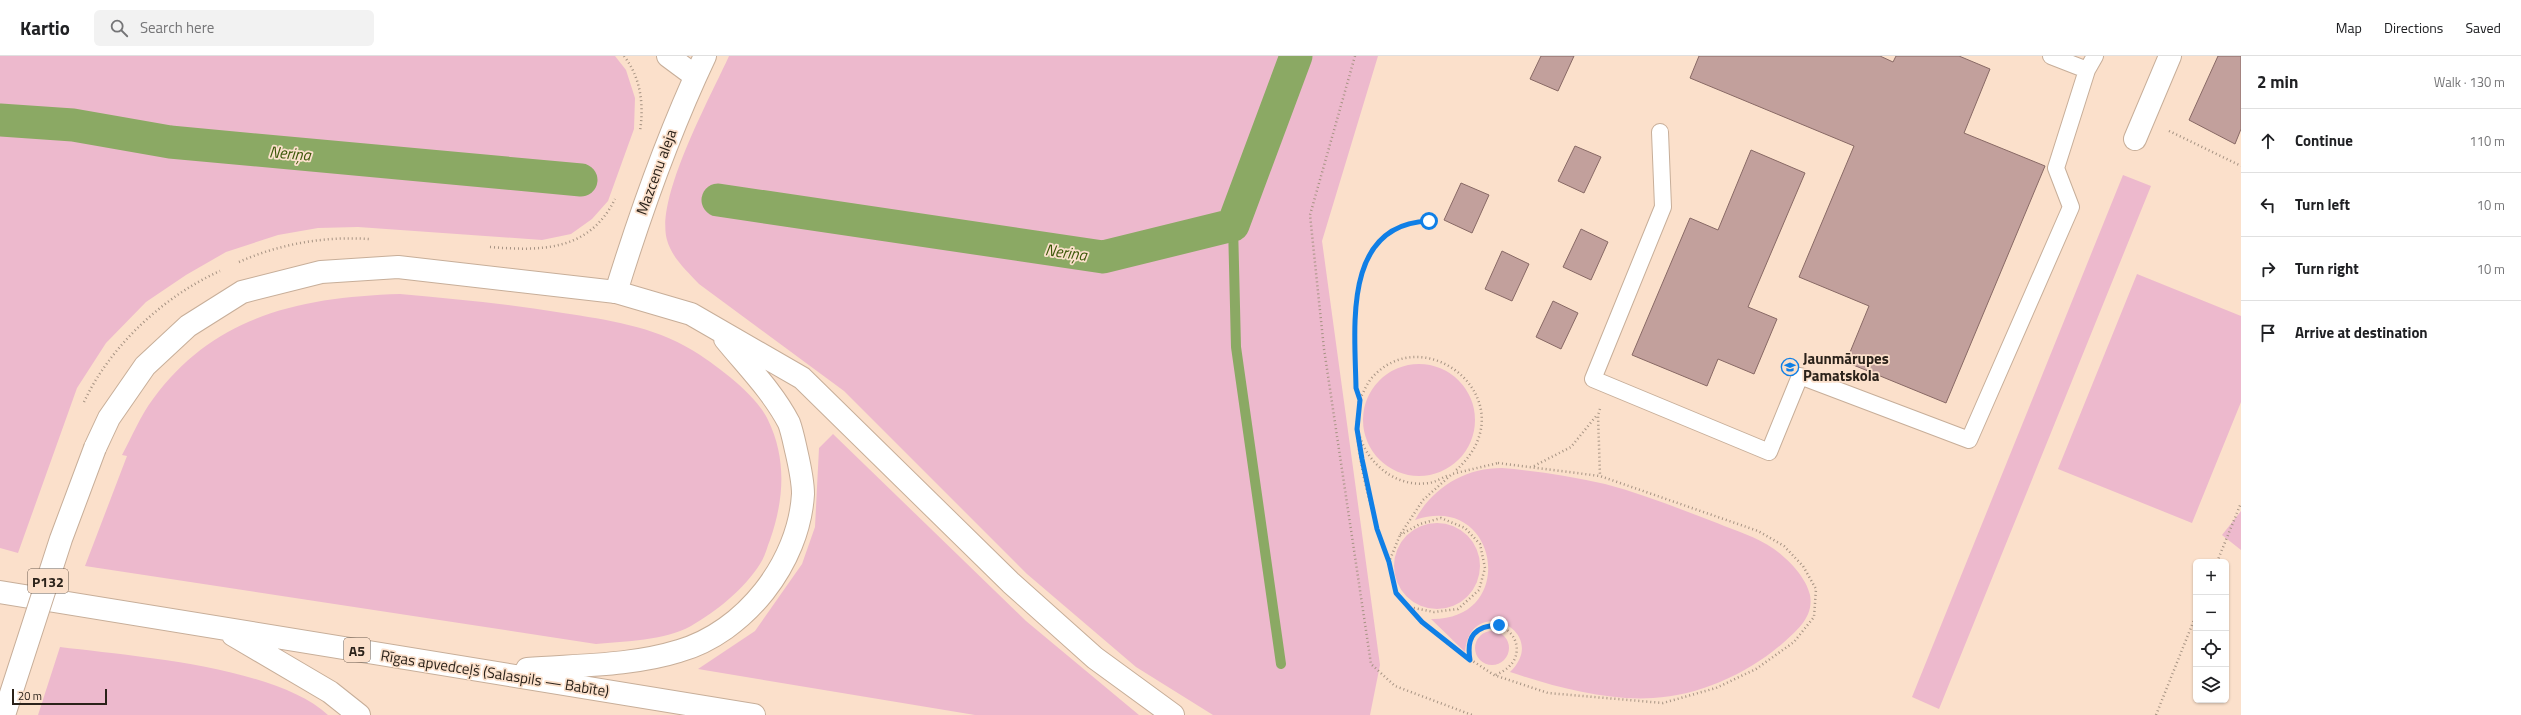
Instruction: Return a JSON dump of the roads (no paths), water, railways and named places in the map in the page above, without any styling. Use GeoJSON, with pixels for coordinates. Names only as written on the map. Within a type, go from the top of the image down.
{"type":"FeatureCollection","features":[{"type":"Feature","properties":{"kind":"main road"},"geometry":{"type":"LineString","coordinates":[[668,56],[695,76]]}},
{"type":"Feature","properties":{"kind":"main road","name":"Mazcenu aleja"},"geometry":{"type":"LineString","coordinates":[[616,292],[634,234],[677,116],[704,56]]}},
{"type":"Feature","properties":{"kind":"main road"},"geometry":{"type":"LineString","coordinates":[[2135,139],[2170,56]]}},
{"type":"Feature","properties":{"kind":"main road","name":"P132"},"geometry":{"type":"LineString","coordinates":[[4,715],[61,539],[95,448],[109,418],[145,366],[188,326],[242,292],[321,272],[398,267],[616,292]]}},
{"type":"Feature","properties":{"kind":"main road"},"geometry":{"type":"LineString","coordinates":[[616,292],[691,314],[802,378],[1011,583],[1095,658],[1173,715]]}},
{"type":"Feature","properties":{"kind":"main road"},"geometry":{"type":"LineString","coordinates":[[493,672],[639,660],[680,651],[713,636],[742,617],[763,593],[776,574],[784,561],[797,524],[803,494],[800,464],[789,424],[767,389],[714,326]]}},
{"type":"Feature","properties":{"kind":"main road","name":"Rīgas apvedceļš (Salaspils — Babīte)"},"geometry":{"type":"LineString","coordinates":[[0,592],[754,715]]}},
{"type":"Feature","properties":{"kind":"main road"},"geometry":{"type":"LineString","coordinates":[[222,628],[330,692],[359,715]]}},
{"type":"Feature","properties":{"kind":"lane"},"geometry":{"type":"LineString","coordinates":[[2051,56],[2087,70]]}},
{"type":"Feature","properties":{"kind":"lane"},"geometry":{"type":"LineString","coordinates":[[1660,132],[1664,207],[1594,379],[1610,387],[1769,452],[1800,376],[1969,440],[2071,207],[2056,168],[2087,70],[2095,56]]}},
{"type":"Feature","properties":{"kind":"waterway","name":"Neriņa"},"geometry":{"type":"LineString","coordinates":[[718,200],[1103,257],[1233,225],[1296,56]]}},
{"type":"Feature","properties":{"kind":"waterway","name":"Neriņa"},"geometry":{"type":"LineString","coordinates":[[0,120],[73,125],[170,142],[581,180]]}},
{"type":"Feature","properties":{"kind":"waterway"},"geometry":{"type":"LineString","coordinates":[[1233,225],[1236,347],[1281,664]]}},
{"type":"Feature","properties":{"kind":"place","name":"Jaunmārupes Pamatskola"},"geometry":{"type":"Point","coordinates":[1790,367]}}]}
